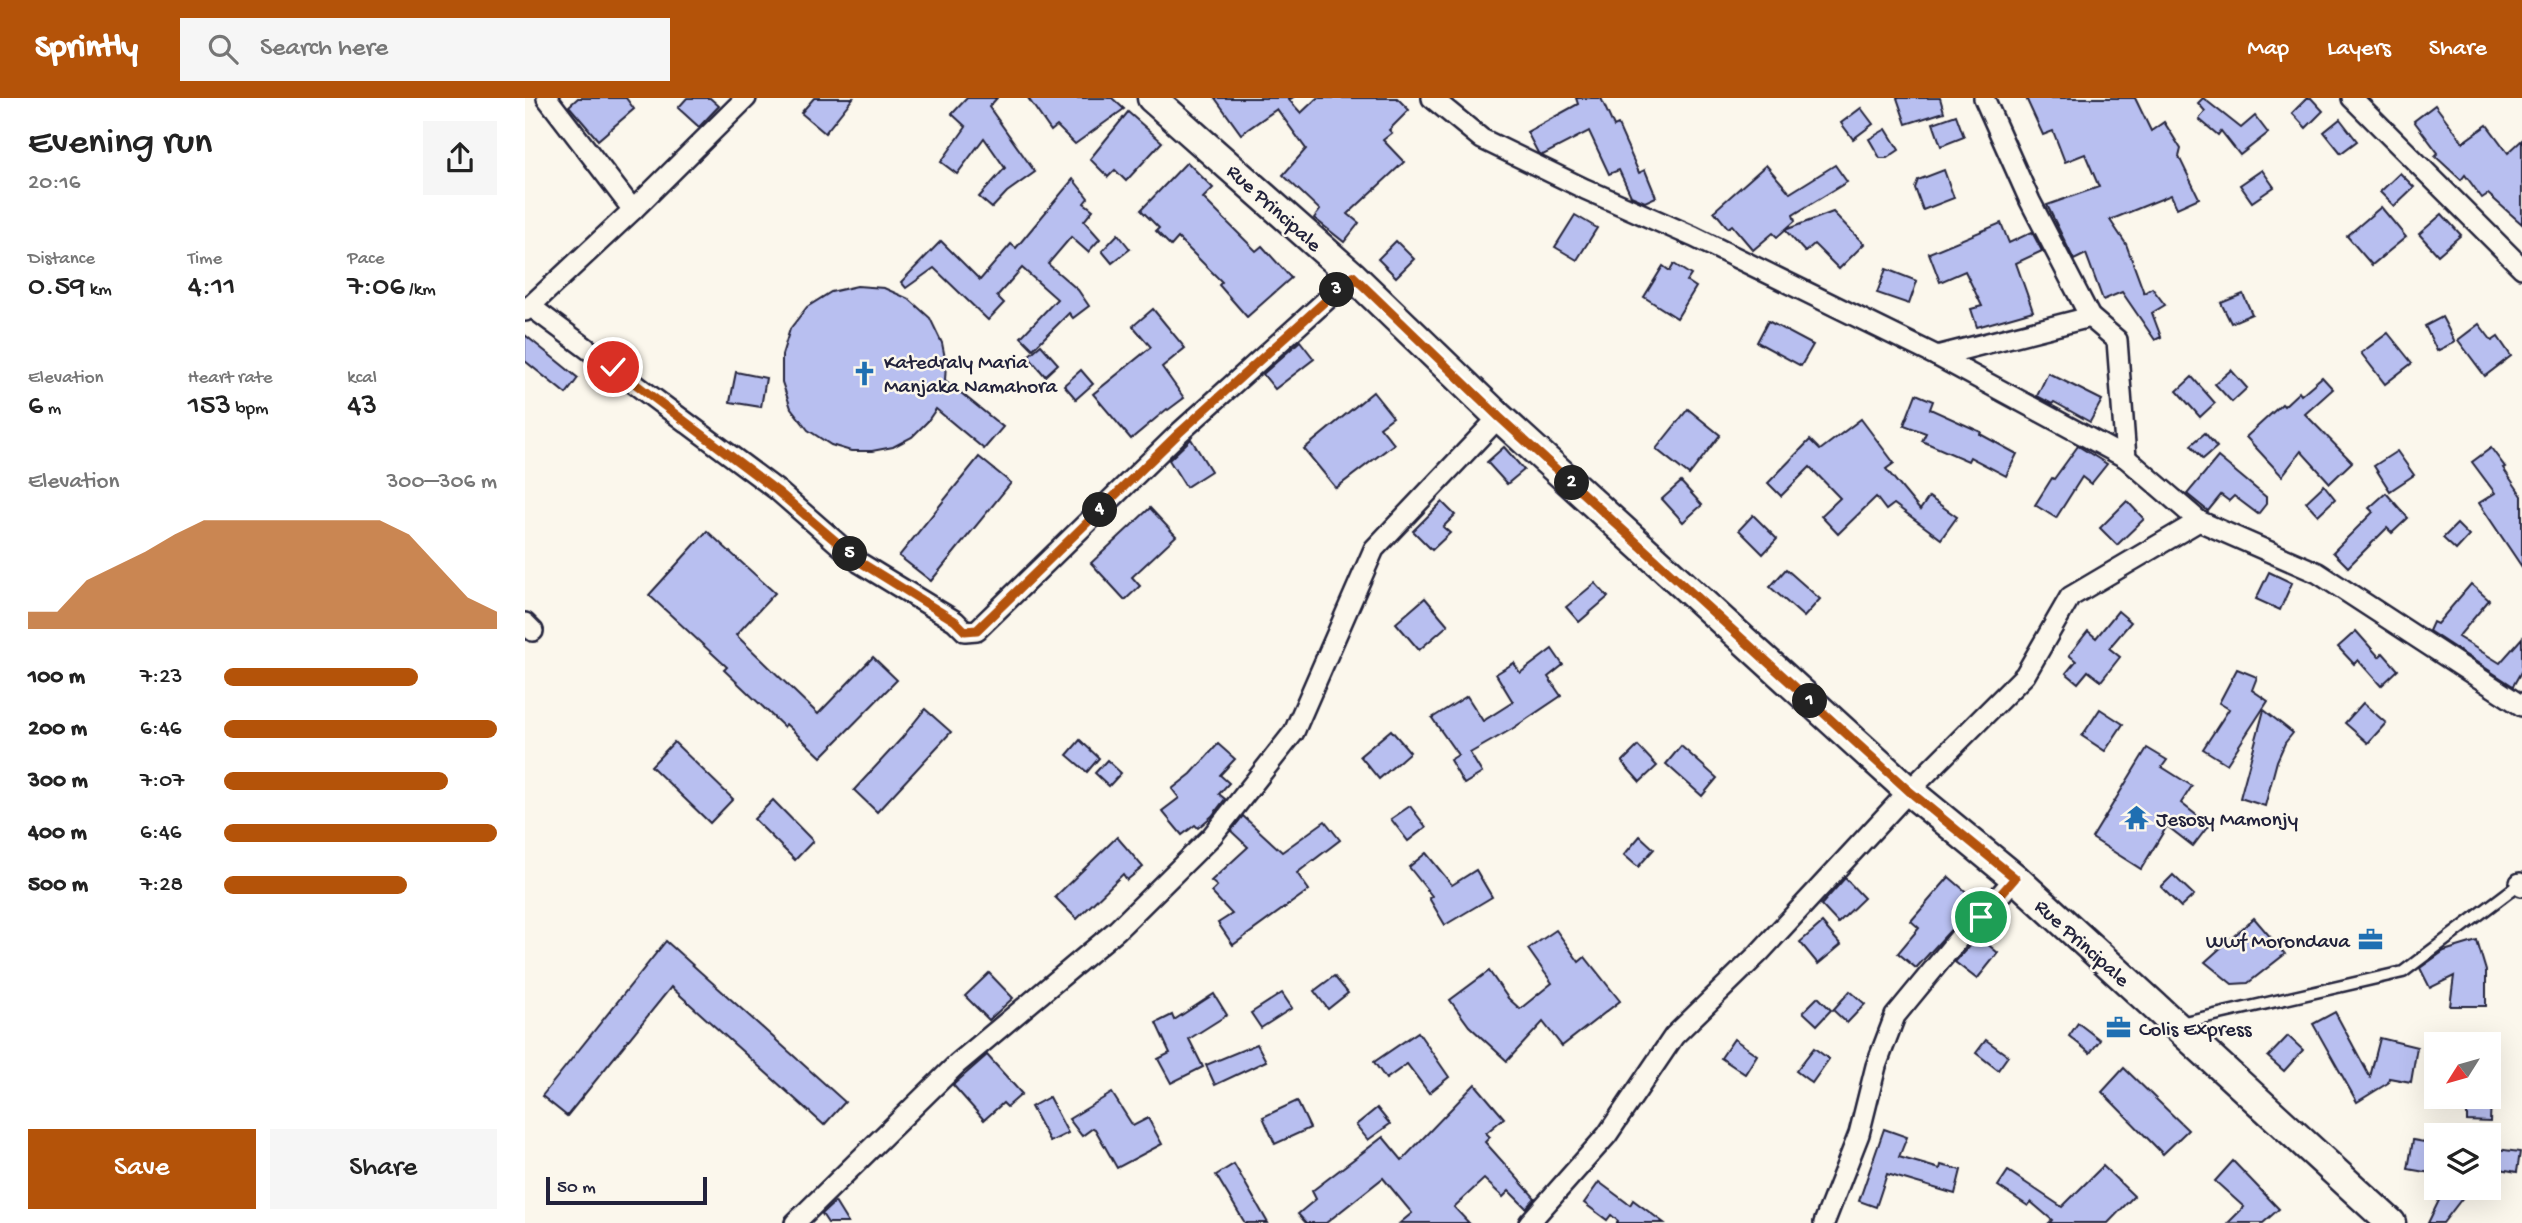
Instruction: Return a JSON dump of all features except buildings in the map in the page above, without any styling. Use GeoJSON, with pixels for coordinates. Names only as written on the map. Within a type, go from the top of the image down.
{"type":"FeatureCollection","features":[{"type":"Feature","properties":{"kind":"main road","name":"Rue Principale"},"geometry":{"type":"LineString","coordinates":[[1152,98],[1353,276],[1499,417],[1909,791],[2015,878],[2391,1223]]}},
{"type":"Feature","properties":{"kind":"street"},"geometry":{"type":"LineString","coordinates":[[547,98],[633,210]]}},
{"type":"Feature","properties":{"kind":"street"},"geometry":{"type":"LineString","coordinates":[[746,98],[633,210],[528,308],[777,491],[860,562],[955,621],[965,631],[977,630],[1179,433],[1353,276]]}},
{"type":"Feature","properties":{"kind":"street"},"geometry":{"type":"LineString","coordinates":[[1432,98],[1482,139],[1693,237],[1937,356],[2126,458],[2199,521],[2318,573],[2522,706]]}},
{"type":"Feature","properties":{"kind":"street"},"geometry":{"type":"LineString","coordinates":[[1985,98],[2030,201],[2090,317],[2117,340],[2126,458]]}},
{"type":"Feature","properties":{"kind":"street"},"geometry":{"type":"LineString","coordinates":[[2351,98],[2522,268]]}},
{"type":"Feature","properties":{"kind":"street"},"geometry":{"type":"LineString","coordinates":[[1937,356],[2090,317]]}},
{"type":"Feature","properties":{"kind":"street"},"geometry":{"type":"LineString","coordinates":[[795,1223],[957,1064],[1117,929],[1212,836],[1294,732],[1374,548],[1499,417]]}},
{"type":"Feature","properties":{"kind":"street"},"geometry":{"type":"LineString","coordinates":[[1529,1223],[1607,1135],[1674,1035],[1759,953],[1909,791],[2025,675],[2070,597],[2199,521]]}},
{"type":"Feature","properties":{"kind":"street"},"geometry":{"type":"LineString","coordinates":[[1824,1223],[1859,1134],[1876,1066],[1895,1016],[1964,932],[2015,878]]}},
{"type":"Feature","properties":{"kind":"lane"},"geometry":{"type":"LineString","coordinates":[[2173,1024],[2403,972],[2521,884]]}},
{"type":"Feature","properties":{"kind":"place","name":"Katedraly Maria Manjaka Namahora"},"geometry":{"type":"Point","coordinates":[864,373]}},
{"type":"Feature","properties":{"kind":"place","name":"Jesosy Mamonjy"},"geometry":{"type":"Point","coordinates":[2136,818]}},
{"type":"Feature","properties":{"kind":"place","name":"Wwf Morondava"},"geometry":{"type":"Point","coordinates":[2370,940]}},
{"type":"Feature","properties":{"kind":"place","name":"Colis Express"},"geometry":{"type":"Point","coordinates":[2119,1028]}},
{"type":"Feature","properties":{"kind":"route"},"geometry":{"type":"LineString","coordinates":[[613,367],[777,491],[860,562],[955,621],[965,631],[977,630],[1179,433],[1353,276],[1499,417],[1909,791],[2015,878],[1981,917]]}}]}
